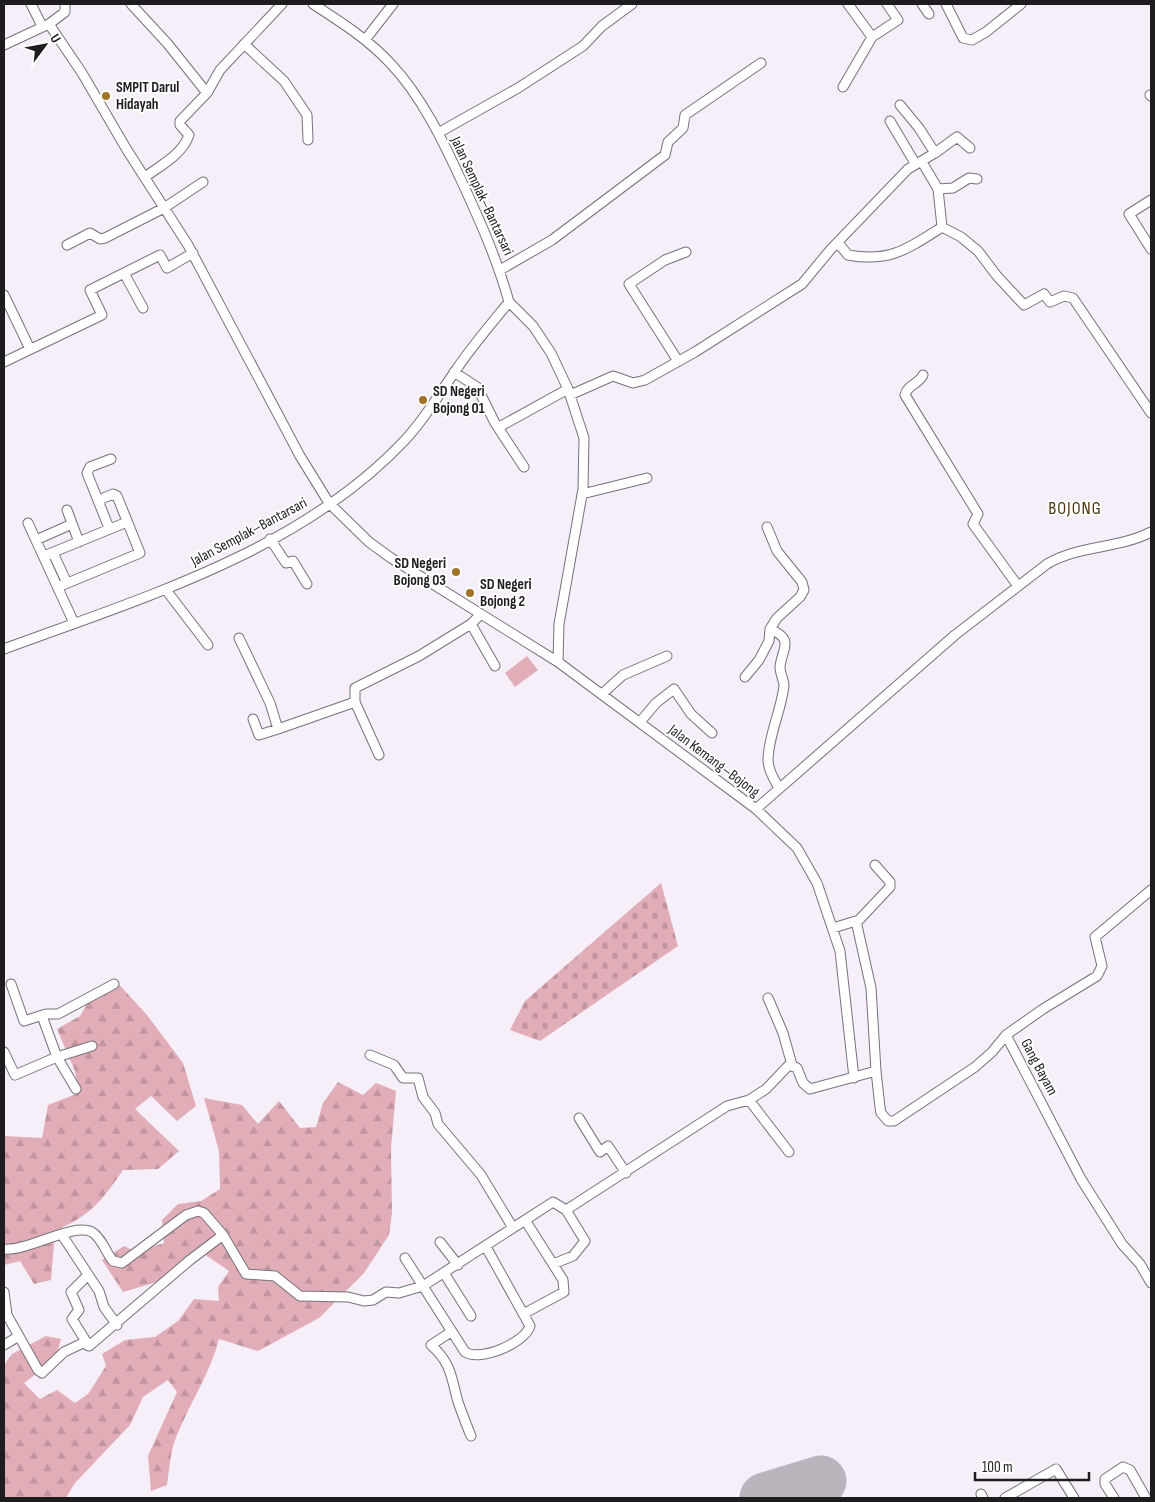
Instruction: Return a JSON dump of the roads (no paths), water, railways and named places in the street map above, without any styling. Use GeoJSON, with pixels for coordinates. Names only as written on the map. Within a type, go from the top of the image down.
{"type":"FeatureCollection","features":[{"type":"Feature","properties":{"kind":"street","name":"Jalan Kemang–Bojong"},"geometry":{"type":"LineString","coordinates":[[31,4],[82,73],[193,253],[300,456],[329,503],[369,542],[411,572],[558,662],[756,810],[960,630],[1047,564],[1063,555],[1122,544],[1151,532]]}},
{"type":"Feature","properties":{"kind":"street"},"geometry":{"type":"LineString","coordinates":[[4,46],[46,25],[64,12],[65,4]]}},
{"type":"Feature","properties":{"kind":"street"},"geometry":{"type":"LineString","coordinates":[[131,4],[167,43],[207,93]]}},
{"type":"Feature","properties":{"kind":"street"},"geometry":{"type":"LineString","coordinates":[[145,177],[172,158],[182,147],[189,135],[180,122],[207,93],[220,70],[282,4]]}},
{"type":"Feature","properties":{"kind":"street","name":"Jalan Semplak–Bantarsari"},"geometry":{"type":"LineString","coordinates":[[4,649],[166,590],[294,527],[346,493],[406,440],[445,388],[454,372],[509,302],[487,235],[438,133],[402,78],[392,65],[364,40],[313,4]]}},
{"type":"Feature","properties":{"kind":"street"},"geometry":{"type":"LineString","coordinates":[[364,40],[393,4]]}},
{"type":"Feature","properties":{"kind":"street"},"geometry":{"type":"LineString","coordinates":[[438,133],[518,88],[583,46],[602,26],[632,4]]}},
{"type":"Feature","properties":{"kind":"street"},"geometry":{"type":"LineString","coordinates":[[848,4],[872,37]]}},
{"type":"Feature","properties":{"kind":"street"},"geometry":{"type":"LineString","coordinates":[[843,87],[872,37],[898,20],[887,4]]}},
{"type":"Feature","properties":{"kind":"street"},"geometry":{"type":"LineString","coordinates":[[922,4],[929,14]]}},
{"type":"Feature","properties":{"kind":"street"},"geometry":{"type":"LineString","coordinates":[[946,4],[963,38],[972,40],[986,32],[1021,4]]}},
{"type":"Feature","properties":{"kind":"street"},"geometry":{"type":"LineString","coordinates":[[244,44],[284,81],[307,115],[308,140]]}},
{"type":"Feature","properties":{"kind":"street"},"geometry":{"type":"LineString","coordinates":[[500,270],[552,240],[665,155],[668,142],[683,128],[686,116],[761,63]]}},
{"type":"Feature","properties":{"kind":"street"},"geometry":{"type":"LineString","coordinates":[[900,106],[919,128],[935,153]]}},
{"type":"Feature","properties":{"kind":"street"},"geometry":{"type":"LineString","coordinates":[[890,121],[938,189],[942,227]]}},
{"type":"Feature","properties":{"kind":"street"},"geometry":{"type":"LineString","coordinates":[[499,427],[569,392],[613,376],[618,376],[633,383],[640,382],[678,361],[802,284],[838,243],[918,162],[935,153],[957,137],[970,148]]}},
{"type":"Feature","properties":{"kind":"street"},"geometry":{"type":"LineString","coordinates":[[938,189],[953,188],[969,178],[977,179]]}},
{"type":"Feature","properties":{"kind":"street"},"geometry":{"type":"LineString","coordinates":[[67,245],[90,234],[102,239],[164,208],[203,182]]}},
{"type":"Feature","properties":{"kind":"street"},"geometry":{"type":"LineString","coordinates":[[1151,200],[1129,214],[1151,249]]}},
{"type":"Feature","properties":{"kind":"street"},"geometry":{"type":"LineString","coordinates":[[838,243],[848,254],[854,256],[895,255],[942,227]]}},
{"type":"Feature","properties":{"kind":"street"},"geometry":{"type":"LineString","coordinates":[[942,227],[961,237],[978,251],[996,276],[1024,305],[1044,294],[1050,302],[1064,296],[1075,300],[1151,413]]}},
{"type":"Feature","properties":{"kind":"street"},"geometry":{"type":"LineString","coordinates":[[678,361],[629,284],[665,260],[686,252]]}},
{"type":"Feature","properties":{"kind":"street"},"geometry":{"type":"LineString","coordinates":[[4,362],[102,315],[90,290],[160,255],[167,268],[193,253]]}},
{"type":"Feature","properties":{"kind":"street"},"geometry":{"type":"LineString","coordinates":[[124,273],[143,308]]}},
{"type":"Feature","properties":{"kind":"street"},"geometry":{"type":"LineString","coordinates":[[4,295],[30,349]]}},
{"type":"Feature","properties":{"kind":"street"},"geometry":{"type":"LineString","coordinates":[[509,302],[542,340],[569,392],[584,438],[585,467],[582,494],[558,624],[558,662]]}},
{"type":"Feature","properties":{"kind":"street"},"geometry":{"type":"LineString","coordinates":[[454,372],[477,387],[524,467]]}},
{"type":"Feature","properties":{"kind":"street"},"geometry":{"type":"LineString","coordinates":[[923,375],[921,380],[907,390],[905,395],[978,514],[973,524],[1018,586]]}},
{"type":"Feature","properties":{"kind":"street"},"geometry":{"type":"LineString","coordinates":[[110,528],[87,473],[88,469],[111,459]]}},
{"type":"Feature","properties":{"kind":"street"},"geometry":{"type":"LineString","coordinates":[[582,494],[647,478]]}},
{"type":"Feature","properties":{"kind":"street"},"geometry":{"type":"LineString","coordinates":[[62,585],[140,553],[116,495],[99,500]]}},
{"type":"Feature","properties":{"kind":"street"},"geometry":{"type":"LineString","coordinates":[[67,510],[79,542]]}},
{"type":"Feature","properties":{"kind":"street"},"geometry":{"type":"LineString","coordinates":[[48,555],[127,522]]}},
{"type":"Feature","properties":{"kind":"street"},"geometry":{"type":"LineString","coordinates":[[28,523],[36,540],[48,555],[62,585],[74,623]]}},
{"type":"Feature","properties":{"kind":"street"},"geometry":{"type":"LineString","coordinates":[[36,540],[72,524]]}},
{"type":"Feature","properties":{"kind":"street"},"geometry":{"type":"LineString","coordinates":[[746,677],[759,660],[769,641],[770,629],[777,618],[800,597],[804,590],[802,582],[778,551],[767,526]]}},
{"type":"Feature","properties":{"kind":"street"},"geometry":{"type":"LineString","coordinates":[[270,539],[286,562],[293,561],[307,584]]}},
{"type":"Feature","properties":{"kind":"street"},"geometry":{"type":"LineString","coordinates":[[166,590],[208,645]]}},
{"type":"Feature","properties":{"kind":"street"},"geometry":{"type":"LineString","coordinates":[[379,755],[355,702],[356,688],[420,656],[471,624],[480,614]]}},
{"type":"Feature","properties":{"kind":"street"},"geometry":{"type":"LineString","coordinates":[[471,624],[495,666]]}},
{"type":"Feature","properties":{"kind":"street"},"geometry":{"type":"LineString","coordinates":[[770,629],[782,636],[786,645],[780,665],[784,687],[775,718],[768,759],[770,773],[779,788]]}},
{"type":"Feature","properties":{"kind":"street"},"geometry":{"type":"LineString","coordinates":[[239,638],[270,703],[278,728]]}},
{"type":"Feature","properties":{"kind":"street"},"geometry":{"type":"LineString","coordinates":[[602,694],[624,675],[667,656]]}},
{"type":"Feature","properties":{"kind":"street"},"geometry":{"type":"LineString","coordinates":[[640,722],[656,703],[674,689],[691,714],[712,733]]}},
{"type":"Feature","properties":{"kind":"street"},"geometry":{"type":"LineString","coordinates":[[253,719],[259,735],[355,702]]}},
{"type":"Feature","properties":{"kind":"street"},"geometry":{"type":"LineString","coordinates":[[756,810],[797,848],[817,882],[840,951],[854,1078]]}},
{"type":"Feature","properties":{"kind":"street"},"geometry":{"type":"LineString","coordinates":[[833,928],[856,921],[867,913],[892,885],[875,865]]}},
{"type":"Feature","properties":{"kind":"street"},"geometry":{"type":"LineString","coordinates":[[1006,1035],[1043,1009],[1097,976],[1102,966],[1095,937],[1151,890]]}},
{"type":"Feature","properties":{"kind":"street"},"geometry":{"type":"LineString","coordinates":[[566,1210],[727,1106],[749,1100],[766,1089],[786,1066],[792,1065],[797,1068],[803,1083],[810,1089],[876,1071],[872,988],[856,921]]}},
{"type":"Feature","properties":{"kind":"street"},"geometry":{"type":"LineString","coordinates":[[11,984],[23,1021],[58,1014],[114,984]]}},
{"type":"Feature","properties":{"kind":"street"},"geometry":{"type":"LineString","coordinates":[[768,998],[783,1033],[792,1065]]}},
{"type":"Feature","properties":{"kind":"street"},"geometry":{"type":"LineString","coordinates":[[42,1016],[57,1057],[76,1088]]}},
{"type":"Feature","properties":{"kind":"street","name":"Gang Bayam"},"geometry":{"type":"LineString","coordinates":[[876,1071],[881,1113],[888,1121],[894,1120],[975,1067],[992,1052],[1006,1035],[1081,1179],[1122,1244],[1140,1264],[1151,1283]]}},
{"type":"Feature","properties":{"kind":"street"},"geometry":{"type":"LineString","coordinates":[[4,1052],[15,1075],[57,1057],[92,1046]]}},
{"type":"Feature","properties":{"kind":"street"},"geometry":{"type":"LineString","coordinates":[[370,1055],[393,1064],[404,1079],[418,1078],[422,1097],[435,1113],[438,1124],[481,1174],[513,1228]]}},
{"type":"Feature","properties":{"kind":"street"},"geometry":{"type":"LineString","coordinates":[[749,1100],[789,1152]]}},
{"type":"Feature","properties":{"kind":"street"},"geometry":{"type":"LineString","coordinates":[[579,1118],[600,1152],[608,1146],[626,1173]]}},
{"type":"Feature","properties":{"kind":"street"},"geometry":{"type":"LineString","coordinates":[[4,1249],[18,1248],[81,1230],[92,1232],[116,1263],[126,1261],[186,1215],[198,1211],[204,1213],[223,1235],[246,1274],[275,1276],[300,1296],[348,1297],[364,1301],[373,1300],[386,1292],[398,1293],[423,1286],[553,1202],[566,1210],[585,1241],[574,1256],[553,1264]]}},
{"type":"Feature","properties":{"kind":"street"},"geometry":{"type":"LineString","coordinates":[[525,1313],[564,1292],[563,1280],[526,1220]]}},
{"type":"Feature","properties":{"kind":"street"},"geometry":{"type":"LineString","coordinates":[[62,1235],[87,1276],[99,1291],[104,1307],[117,1325]]}},
{"type":"Feature","properties":{"kind":"street"},"geometry":{"type":"LineString","coordinates":[[87,1276],[71,1292],[80,1310],[72,1319],[89,1346],[117,1325],[182,1266],[223,1235]]}},
{"type":"Feature","properties":{"kind":"street"},"geometry":{"type":"LineString","coordinates":[[440,1242],[458,1265]]}},
{"type":"Feature","properties":{"kind":"street"},"geometry":{"type":"LineString","coordinates":[[405,1258],[451,1332],[468,1354],[490,1354],[512,1343],[530,1330],[529,1321],[525,1313],[486,1247]]}},
{"type":"Feature","properties":{"kind":"street"},"geometry":{"type":"LineString","coordinates":[[444,1273],[471,1316]]}},
{"type":"Feature","properties":{"kind":"street"},"geometry":{"type":"LineString","coordinates":[[4,1292],[6,1315],[38,1370],[42,1373],[64,1352],[87,1343]]}},
{"type":"Feature","properties":{"kind":"street"},"geometry":{"type":"LineString","coordinates":[[451,1332],[431,1345],[443,1356],[453,1375],[458,1400],[470,1436]]}},
{"type":"Feature","properties":{"kind":"street"},"geometry":{"type":"LineString","coordinates":[[4,1345],[19,1336]]}},
{"type":"Feature","properties":{"kind":"street"},"geometry":{"type":"LineString","coordinates":[[1114,1498],[1105,1484],[1105,1479],[1123,1467],[1130,1470],[1146,1498]]}},
{"type":"Feature","properties":{"kind":"street"},"geometry":{"type":"LineString","coordinates":[[1005,1498],[1056,1469],[1072,1498]]}},
{"type":"Feature","properties":{"kind":"place","name":"SMPIT Darul Hidayah"},"geometry":{"type":"Point","coordinates":[106,96]}},
{"type":"Feature","properties":{"kind":"place","name":"SD Negeri Bojong 01"},"geometry":{"type":"Point","coordinates":[423,400]}},
{"type":"Feature","properties":{"kind":"place","name":"SD Negeri Bojong 03"},"geometry":{"type":"Point","coordinates":[456,572]}},
{"type":"Feature","properties":{"kind":"place","name":"SD Negeri Bojong 2"},"geometry":{"type":"Point","coordinates":[470,593]}},
{"type":"Feature","properties":{"kind":"district","name":"BOJONG"},"geometry":{"type":"Point","coordinates":[1075,508]}}]}
